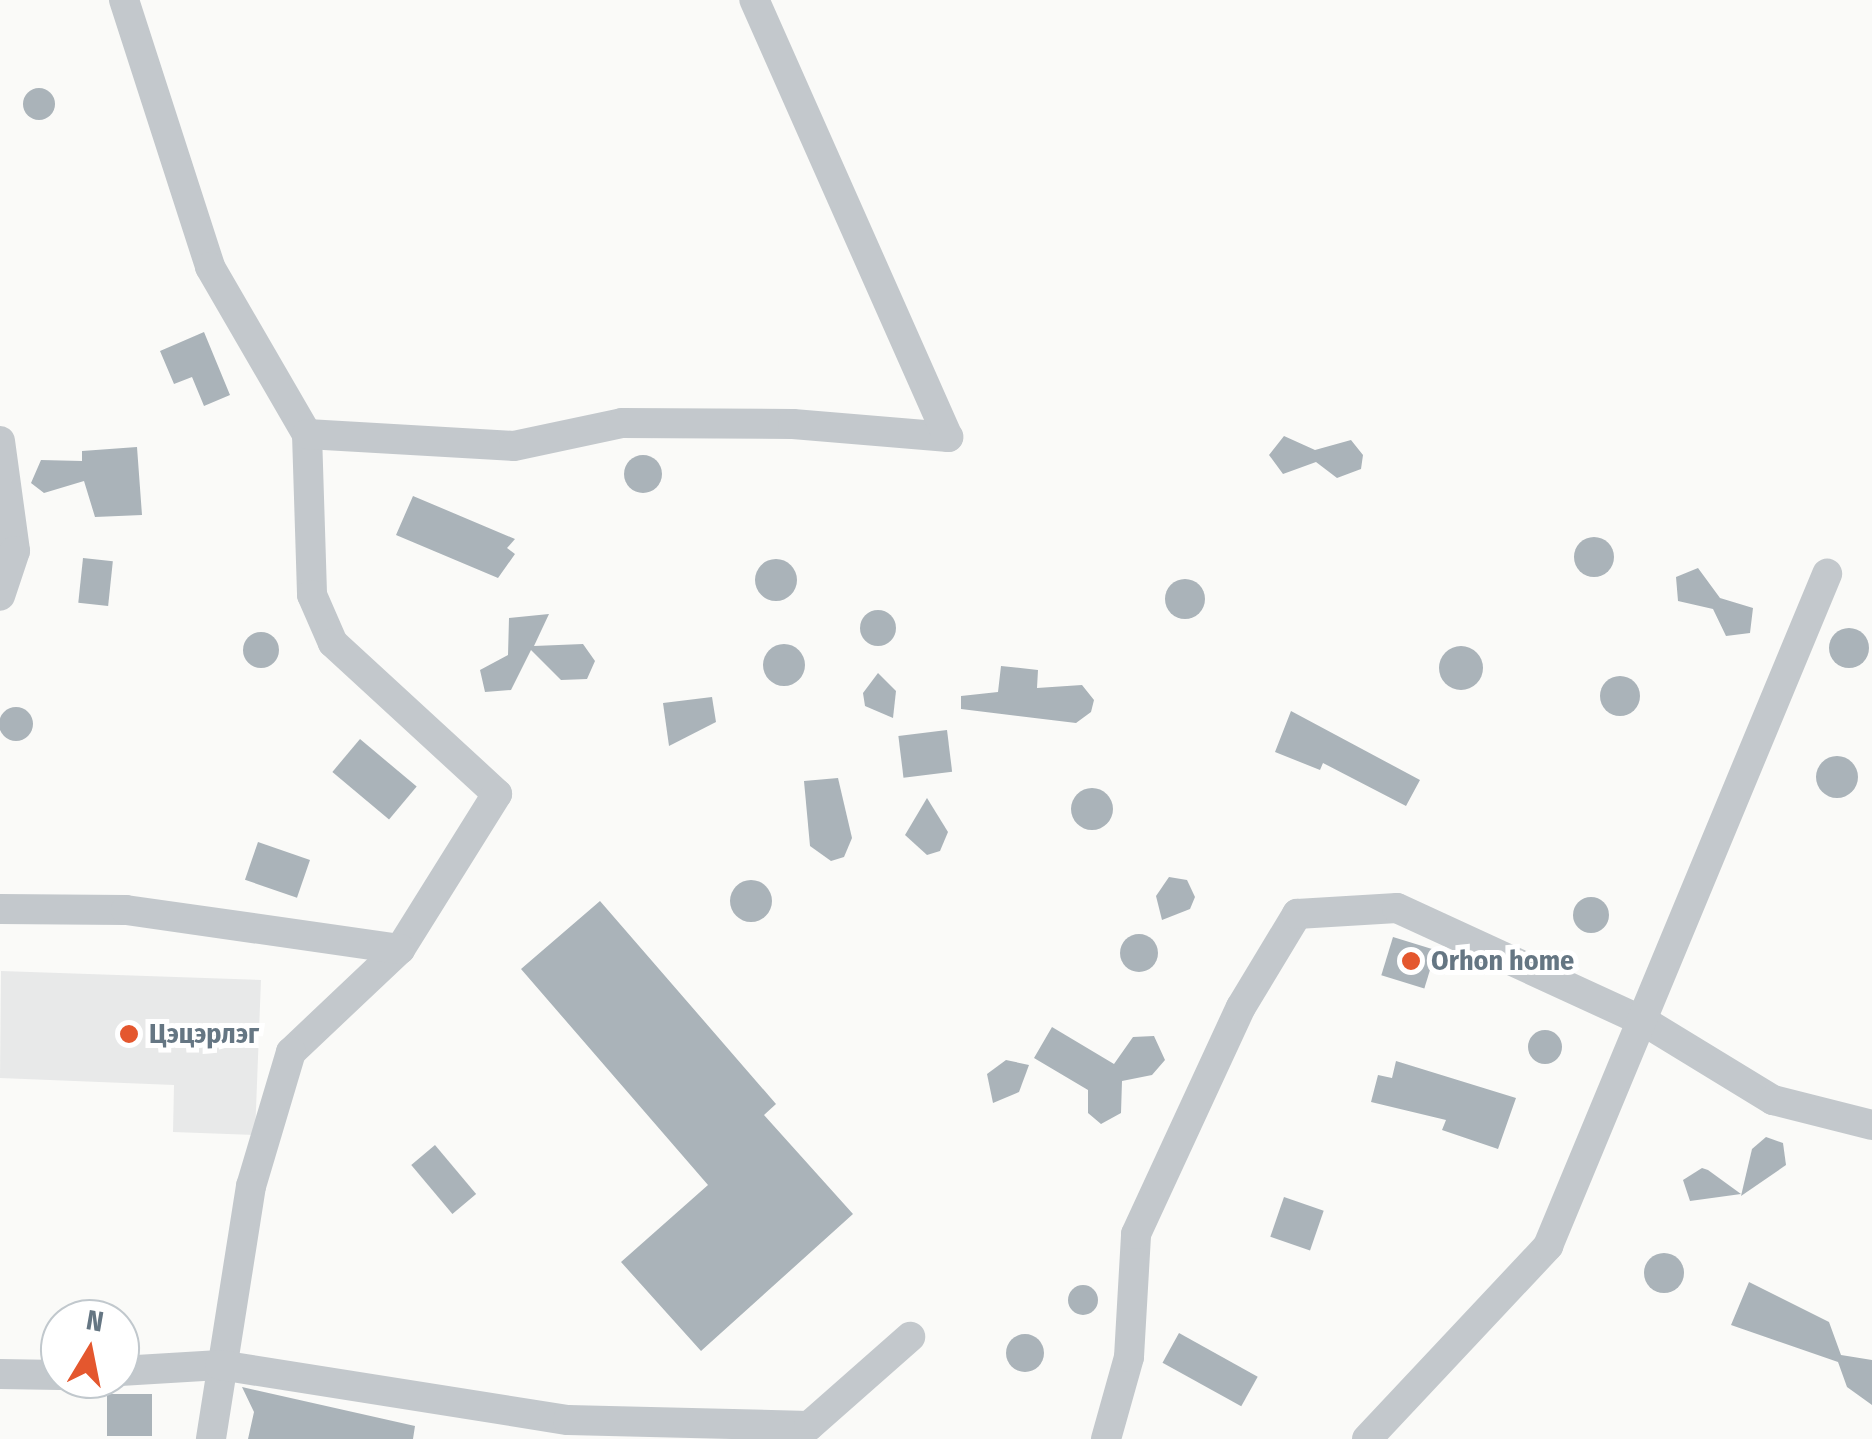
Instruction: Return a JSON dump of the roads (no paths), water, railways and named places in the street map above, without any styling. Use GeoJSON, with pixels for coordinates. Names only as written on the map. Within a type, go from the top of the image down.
{"type":"FeatureCollection","features":[{"type":"Feature","properties":{"kind":"street"},"geometry":{"type":"LineString","coordinates":[[124,0],[210,268],[306,434],[312,595],[332,643],[497,794],[400,949],[291,1052],[251,1186],[211,1439]]}},
{"type":"Feature","properties":{"kind":"street"},"geometry":{"type":"LineString","coordinates":[[306,434],[514,446],[622,423],[736,423],[948,437],[754,0]]}},
{"type":"Feature","properties":{"kind":"street"},"geometry":{"type":"LineString","coordinates":[[0,441],[15,552],[0,596]]}},
{"type":"Feature","properties":{"kind":"street"},"geometry":{"type":"LineString","coordinates":[[1367,1439],[1548,1246],[1646,1022],[1827,574]]}},
{"type":"Feature","properties":{"kind":"street"},"geometry":{"type":"LineString","coordinates":[[0,908],[126,910],[400,949]]}},
{"type":"Feature","properties":{"kind":"street"},"geometry":{"type":"LineString","coordinates":[[1106,1439],[1128,1357],[1136,1234],[1241,1007],[1297,914],[1397,908],[1646,1022],[1772,1100],[1872,1125]]}},
{"type":"Feature","properties":{"kind":"street"},"geometry":{"type":"LineString","coordinates":[[140,1370],[220,1365],[568,1420],[809,1426],[910,1338]]}},
{"type":"Feature","properties":{"kind":"street"},"geometry":{"type":"LineString","coordinates":[[0,1374],[40,1375]]}},
{"type":"Feature","properties":{"kind":"place","name":"Orhon home"},"geometry":{"type":"Point","coordinates":[1411,961]}},
{"type":"Feature","properties":{"kind":"place","name":"Цэцэрлэг"},"geometry":{"type":"Point","coordinates":[129,1034]}}]}
